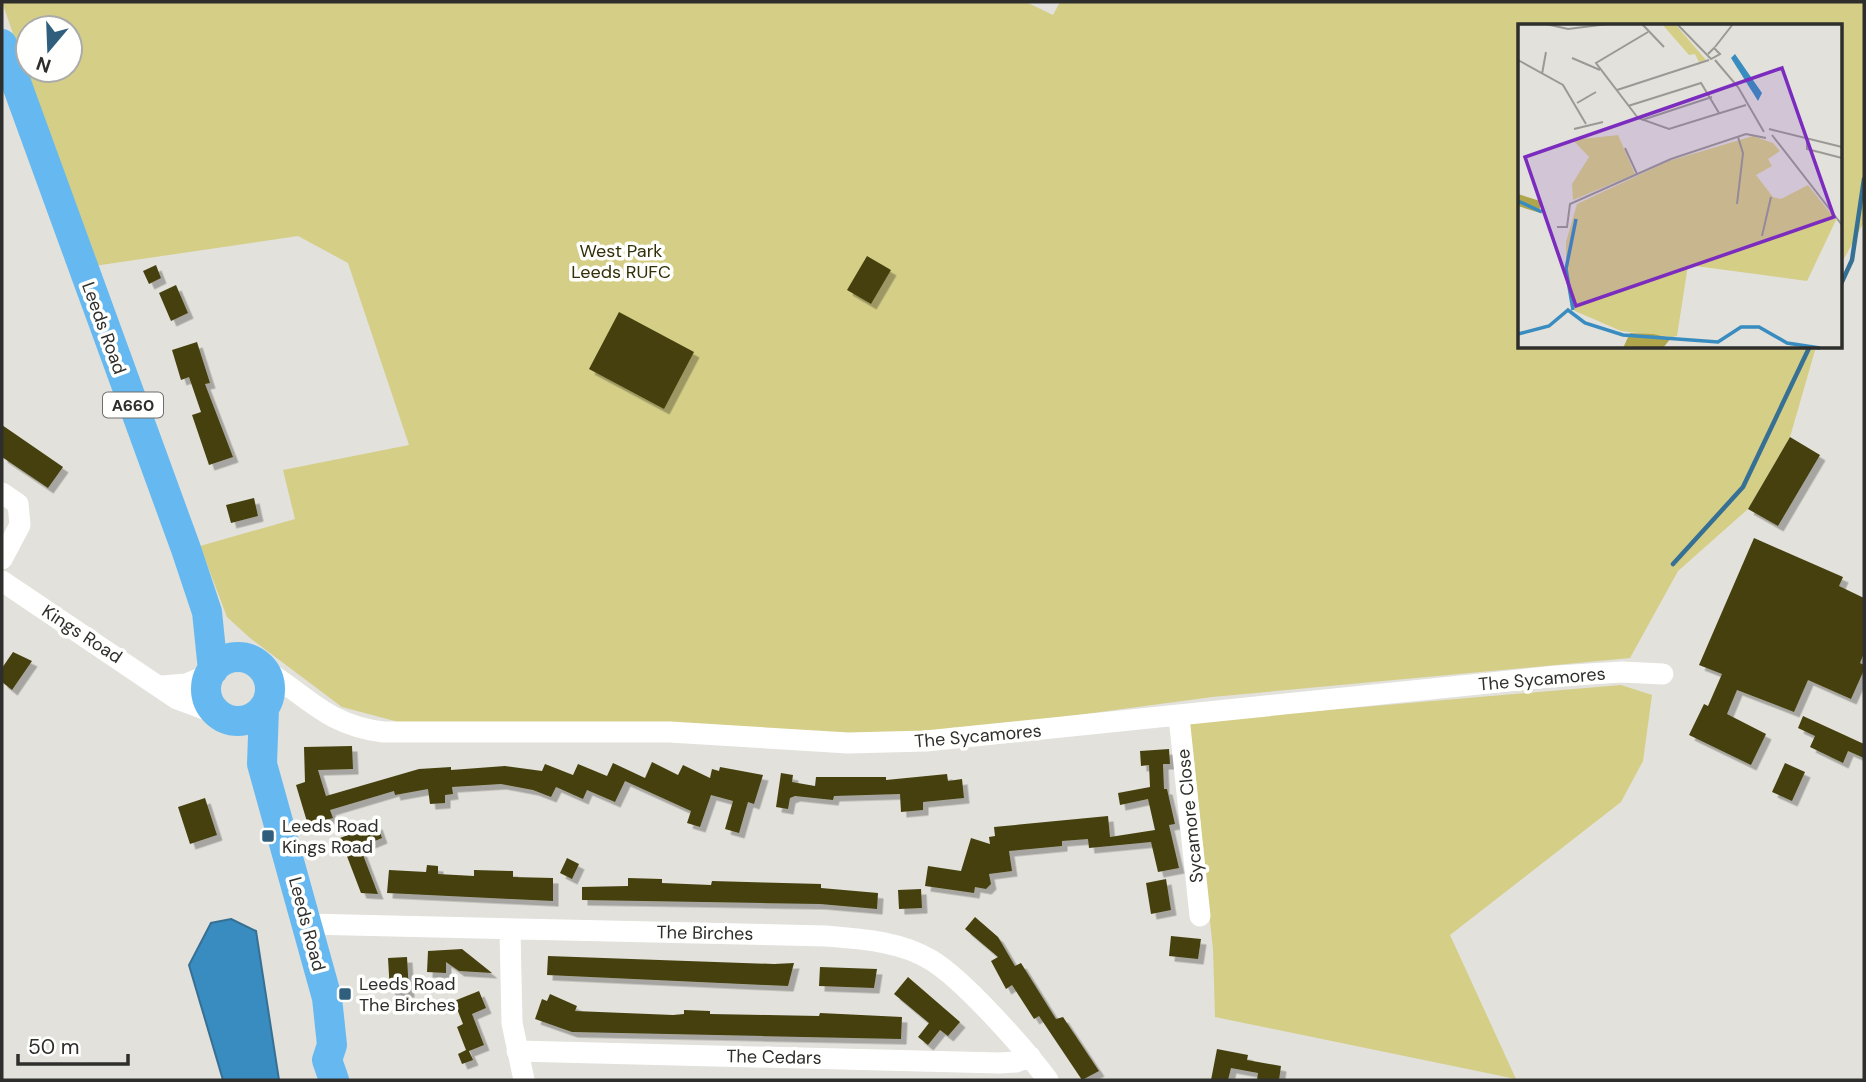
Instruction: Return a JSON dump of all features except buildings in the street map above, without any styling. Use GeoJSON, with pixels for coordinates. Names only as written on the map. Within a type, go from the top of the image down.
{"type":"FeatureCollection","features":[{"type":"Feature","properties":{"kind":"highway","name":"Leeds Road"},"geometry":{"type":"LineString","coordinates":[[2,44],[206,612],[231,667]]}},
{"type":"Feature","properties":{"kind":"highway"},"geometry":{"type":"LineString","coordinates":[[231,667],[270,685],[265,707],[248,720],[224,718],[209,701],[207,692],[231,667]]}},
{"type":"Feature","properties":{"kind":"highway","name":"Leeds Road"},"geometry":{"type":"LineString","coordinates":[[265,707],[262,764],[327,998],[332,1045],[327,1060],[334,1080]]}},
{"type":"Feature","properties":{"kind":"highway","name":"Leeds Road"},"geometry":{"type":"LineString","coordinates":[[224,718],[262,764]]}},
{"type":"Feature","properties":{"kind":"highway","name":"Leeds Road"},"geometry":{"type":"LineString","coordinates":[[332,1045],[344,1056],[352,1080]]}},
{"type":"Feature","properties":{"kind":"street"},"geometry":{"type":"LineString","coordinates":[[2,493],[18,504],[20,525],[2,559]]}},
{"type":"Feature","properties":{"kind":"street","name":"Kings Road"},"geometry":{"type":"LineString","coordinates":[[2,581],[162,686],[177,699],[224,718]]}},
{"type":"Feature","properties":{"kind":"street"},"geometry":{"type":"LineString","coordinates":[[162,686],[186,684],[231,667]]}},
{"type":"Feature","properties":{"kind":"street","name":"The Sycamores"},"geometry":{"type":"LineString","coordinates":[[231,667],[293,686],[312,706],[362,730],[670,732],[848,743],[926,741],[1557,676],[1622,672],[1662,674]]}},
{"type":"Feature","properties":{"kind":"street"},"geometry":{"type":"LineString","coordinates":[[265,707],[279,697],[300,695]]}},
{"type":"Feature","properties":{"kind":"street","name":"Sycamore Close"},"geometry":{"type":"LineString","coordinates":[[1179,717],[1200,916]]}},
{"type":"Feature","properties":{"kind":"street","name":"The Birches"},"geometry":{"type":"LineString","coordinates":[[307,924],[870,939],[907,949],[932,960],[1030,1056],[1048,1080]]}},
{"type":"Feature","properties":{"kind":"street"},"geometry":{"type":"LineString","coordinates":[[510,930],[512,1023],[524,1080]]}},
{"type":"Feature","properties":{"kind":"street","name":"The Cedars"},"geometry":{"type":"LineString","coordinates":[[517,1051],[999,1063],[1016,1062],[1030,1056]]}},
{"type":"Feature","properties":{"kind":"green space","name":"West Park Leeds RUFC"},"geometry":{"type":"Polygon","coordinates":[[[2,2],[1026,2],[1053,15],[1060,2],[1864,2],[1864,222],[1842,262],[1842,24],[1518,24],[1518,348],[1816,348],[1790,437],[1748,509],[1678,571],[1630,658],[1212,697],[943,733],[873,735],[406,724],[342,707],[250,638],[227,617],[200,546],[295,519],[283,470],[409,445],[348,263],[298,236],[94,266],[31,84],[84,84],[84,14],[14,14],[14,36],[2,2]]]}},
{"type":"Feature","properties":{"kind":"green space"},"geometry":{"type":"Polygon","coordinates":[[[1621,685],[1652,695],[1643,761],[1621,802],[1450,935],[1516,1079],[1215,1017],[1213,949],[1188,722],[1621,685]]]}},
{"type":"Feature","properties":{"kind":"water"},"geometry":{"type":"Polygon","coordinates":[[[231,919],[256,931],[279,1080],[223,1080],[189,965],[211,923],[231,919]]]}},
{"type":"Feature","properties":{"kind":"waterway"},"geometry":{"type":"LineString","coordinates":[[1842,282],[1852,260],[1864,179]]}},
{"type":"Feature","properties":{"kind":"waterway"},"geometry":{"type":"LineString","coordinates":[[1673,564],[1743,487],[1809,348]]}},
{"type":"Feature","properties":{"kind":"place","name":"Leeds Road Kings Road"},"geometry":{"type":"Point","coordinates":[268,836]}},
{"type":"Feature","properties":{"kind":"place","name":"Leeds Road The Birches"},"geometry":{"type":"Point","coordinates":[345,994]}}]}
